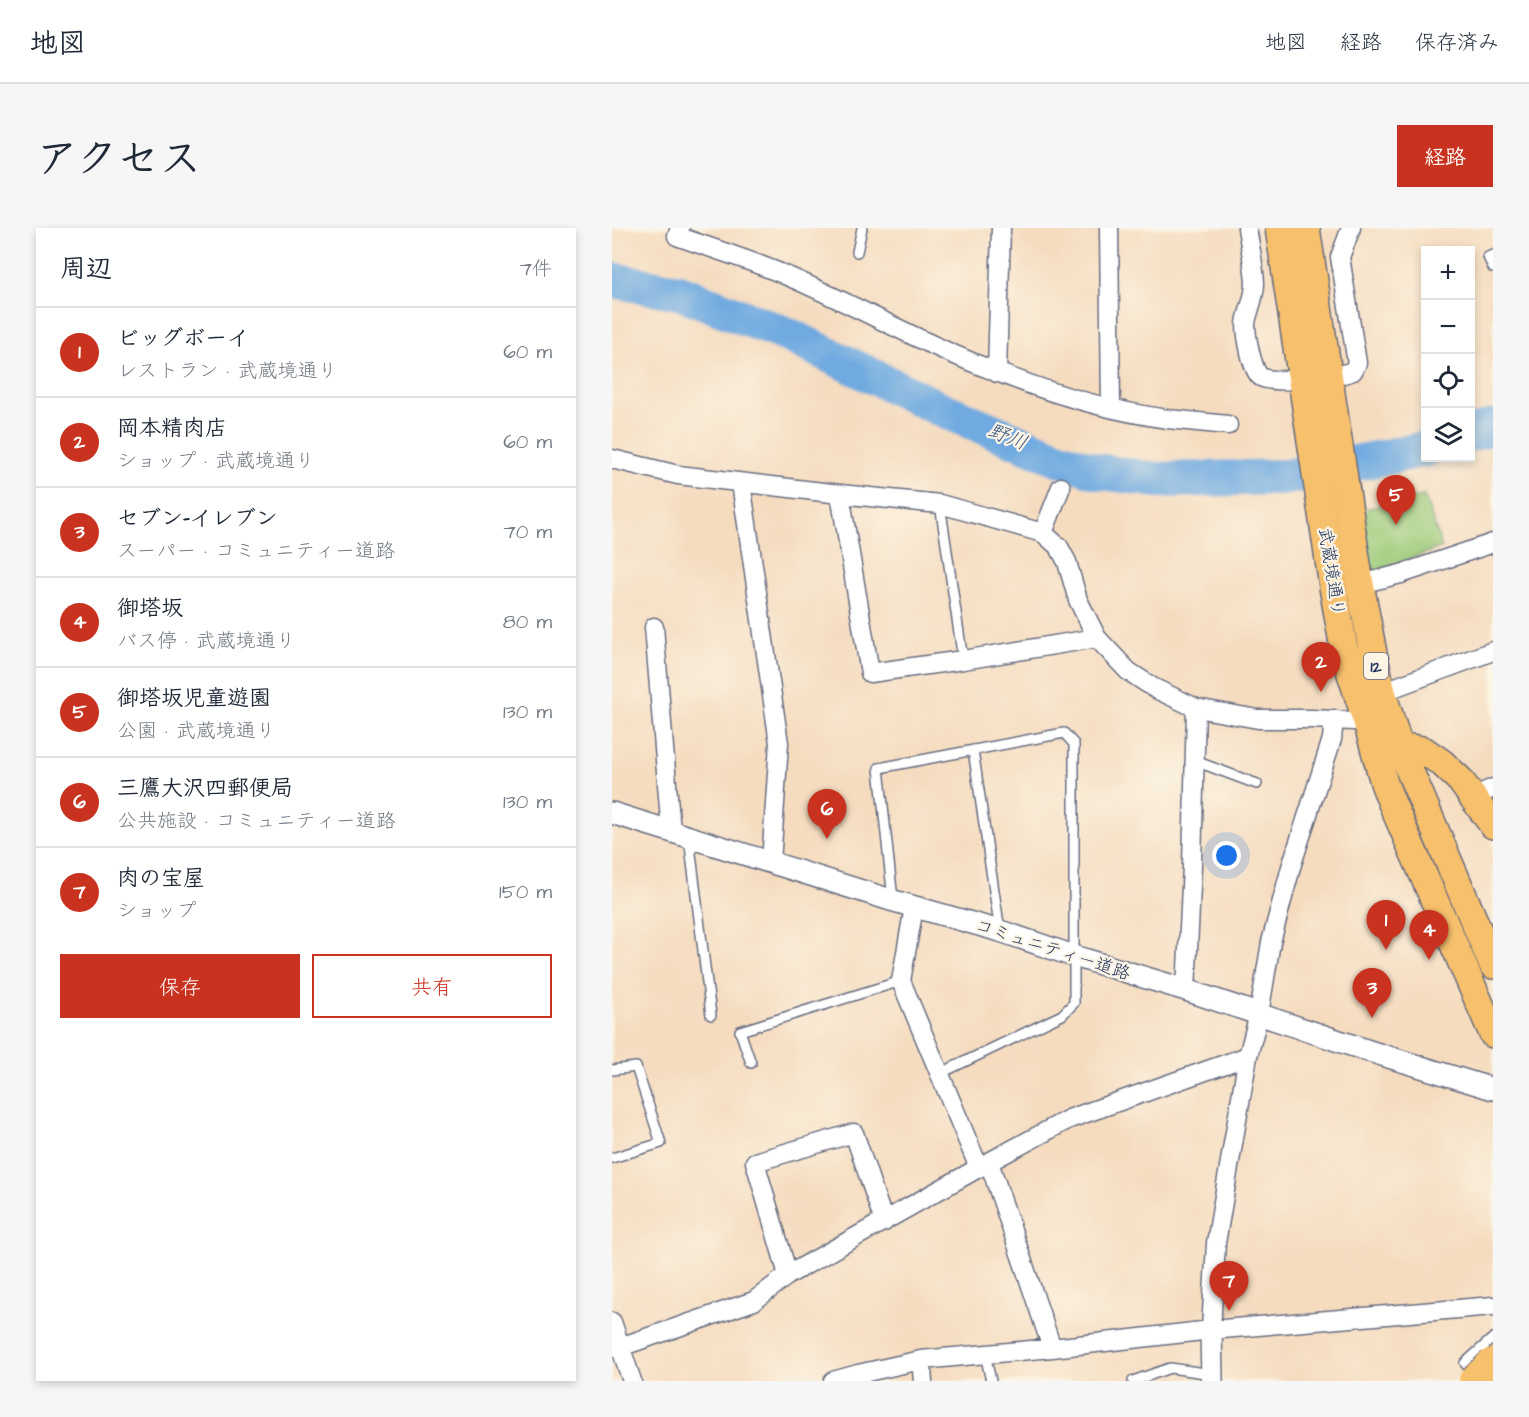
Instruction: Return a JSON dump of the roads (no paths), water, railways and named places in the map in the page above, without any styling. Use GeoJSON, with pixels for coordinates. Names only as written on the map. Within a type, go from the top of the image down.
{"type":"FeatureCollection","features":[{"type":"Feature","properties":{"kind":"highway"},"geometry":{"type":"LineString","coordinates":[[1477,1381],[1493,1364]]}},
{"type":"Feature","properties":{"kind":"main road","name":"武蔵境通り"},"geometry":{"type":"LineString","coordinates":[[1279,228],[1343,643],[1351,674],[1375,709]]}},
{"type":"Feature","properties":{"kind":"main road","name":"武蔵境通り"},"geometry":{"type":"LineString","coordinates":[[1306,228],[1360,584],[1373,653],[1375,709],[1391,801],[1493,1034]]}},
{"type":"Feature","properties":{"kind":"main road"},"geometry":{"type":"LineString","coordinates":[[1375,709],[1399,746],[1493,966]]}},
{"type":"Feature","properties":{"kind":"main road"},"geometry":{"type":"LineString","coordinates":[[1399,746],[1423,750],[1460,780],[1483,793],[1493,825]]}},
{"type":"Feature","properties":{"kind":"street"},"geometry":{"type":"LineString","coordinates":[[680,228],[677,236],[785,275],[944,351],[997,373],[1111,408],[1227,425]]}},
{"type":"Feature","properties":{"kind":"street"},"geometry":{"type":"LineString","coordinates":[[997,373],[1001,228]]}},
{"type":"Feature","properties":{"kind":"street"},"geometry":{"type":"LineString","coordinates":[[1109,228],[1111,408]]}},
{"type":"Feature","properties":{"kind":"street"},"geometry":{"type":"LineString","coordinates":[[1247,228],[1255,284],[1246,324],[1251,361],[1260,377],[1271,380],[1329,377],[1353,371],[1357,363],[1341,256],[1351,228]]}},
{"type":"Feature","properties":{"kind":"street"},"geometry":{"type":"LineString","coordinates":[[612,459],[678,475],[940,504],[1043,533],[1059,548],[1067,561],[1078,600],[1097,638],[1128,671],[1154,688],[1196,708],[1258,719],[1334,719],[1375,709],[1493,651]]}},
{"type":"Feature","properties":{"kind":"street"},"geometry":{"type":"LineString","coordinates":[[741,483],[779,743],[771,863]]}},
{"type":"Feature","properties":{"kind":"street"},"geometry":{"type":"LineString","coordinates":[[1043,533],[1061,487]]}},
{"type":"Feature","properties":{"kind":"street"},"geometry":{"type":"LineString","coordinates":[[840,494],[870,673],[1097,638]]}},
{"type":"Feature","properties":{"kind":"street"},"geometry":{"type":"LineString","coordinates":[[1360,584],[1401,574],[1493,543]]}},
{"type":"Feature","properties":{"kind":"street"},"geometry":{"type":"LineString","coordinates":[[654,627],[680,835]]}},
{"type":"Feature","properties":{"kind":"street"},"geometry":{"type":"LineString","coordinates":[[1186,990],[1196,708]]}},
{"type":"Feature","properties":{"kind":"street"},"geometry":{"type":"LineString","coordinates":[[1212,1377],[1211,1330],[1216,1243],[1248,1056],[1259,1014],[1271,942],[1291,867],[1332,739],[1334,719]]}},
{"type":"Feature","properties":{"kind":"street","name":"コミュニティー道路"},"geometry":{"type":"LineString","coordinates":[[612,813],[904,904],[1000,931],[1074,957],[1186,990],[1368,1051],[1493,1089]]}},
{"type":"Feature","properties":{"kind":"street"},"geometry":{"type":"LineString","coordinates":[[904,904],[901,981],[939,1074],[984,1165],[1052,1348]]}},
{"type":"Feature","properties":{"kind":"street"},"geometry":{"type":"LineString","coordinates":[[632,1381],[615,1336],[754,1301],[788,1275],[1069,1119],[1248,1056]]}},
{"type":"Feature","properties":{"kind":"street"},"geometry":{"type":"LineString","coordinates":[[788,1275],[755,1162],[854,1133],[884,1222]]}},
{"type":"Feature","properties":{"kind":"street"},"geometry":{"type":"LineString","coordinates":[[833,1381],[921,1360],[1211,1330],[1493,1306]]}},
{"type":"Feature","properties":{"kind":"street"},"geometry":{"type":"LineString","coordinates":[[921,1360],[923,1381]]}},
{"type":"Feature","properties":{"kind":"lane"},"geometry":{"type":"LineString","coordinates":[[857,252],[862,228]]}},
{"type":"Feature","properties":{"kind":"lane"},"geometry":{"type":"LineString","coordinates":[[1493,255],[1488,257],[1493,268]]}},
{"type":"Feature","properties":{"kind":"lane"},"geometry":{"type":"LineString","coordinates":[[940,504],[963,660]]}},
{"type":"Feature","properties":{"kind":"lane"},"geometry":{"type":"LineString","coordinates":[[904,904],[879,768],[1064,733],[1074,744],[1074,1003],[1062,1015],[939,1074]]}},
{"type":"Feature","properties":{"kind":"lane"},"geometry":{"type":"LineString","coordinates":[[973,750],[1000,931]]}},
{"type":"Feature","properties":{"kind":"lane"},"geometry":{"type":"LineString","coordinates":[[1195,761],[1257,784]]}},
{"type":"Feature","properties":{"kind":"lane"},"geometry":{"type":"LineString","coordinates":[[680,835],[711,1015]]}},
{"type":"Feature","properties":{"kind":"lane"},"geometry":{"type":"LineString","coordinates":[[751,1063],[740,1031],[901,981]]}},
{"type":"Feature","properties":{"kind":"lane"},"geometry":{"type":"LineString","coordinates":[[612,1070],[636,1067],[661,1143],[612,1158]]}},
{"type":"Feature","properties":{"kind":"lane"},"geometry":{"type":"LineString","coordinates":[[1477,1381],[1465,1364],[1493,1338]]}},
{"type":"Feature","properties":{"kind":"lane"},"geometry":{"type":"LineString","coordinates":[[985,1354],[991,1381]]}},
{"type":"Feature","properties":{"kind":"lane"},"geometry":{"type":"LineString","coordinates":[[1133,1381],[1170,1368],[1212,1377]]}},
{"type":"Feature","properties":{"kind":"waterway","name":"野川"},"geometry":{"type":"LineString","coordinates":[[612,280],[679,292],[788,335],[934,406],[1057,458],[1096,471],[1157,480],[1286,477],[1421,450]]}},
{"type":"Feature","properties":{"kind":"waterway","name":"野川"},"geometry":{"type":"LineString","coordinates":[[1475,432],[1493,427]]}},
{"type":"Feature","properties":{"kind":"place","name":"御塔坂児童遊園"},"geometry":{"type":"Point","coordinates":[1396,525]}},
{"type":"Feature","properties":{"kind":"place","name":"岡本精肉店"},"geometry":{"type":"Point","coordinates":[1321,692]}},
{"type":"Feature","properties":{"kind":"place","name":"三鷹大沢四郵便局"},"geometry":{"type":"Point","coordinates":[827,839]}},
{"type":"Feature","properties":{"kind":"place","name":"ビッグボーイ"},"geometry":{"type":"Point","coordinates":[1386,950]}},
{"type":"Feature","properties":{"kind":"place","name":"御塔坂"},"geometry":{"type":"Point","coordinates":[1429,960]}},
{"type":"Feature","properties":{"kind":"place","name":"セブン-イレブン"},"geometry":{"type":"Point","coordinates":[1372,1018]}},
{"type":"Feature","properties":{"kind":"place","name":"肉の宝屋"},"geometry":{"type":"Point","coordinates":[1229,1311]}}]}
